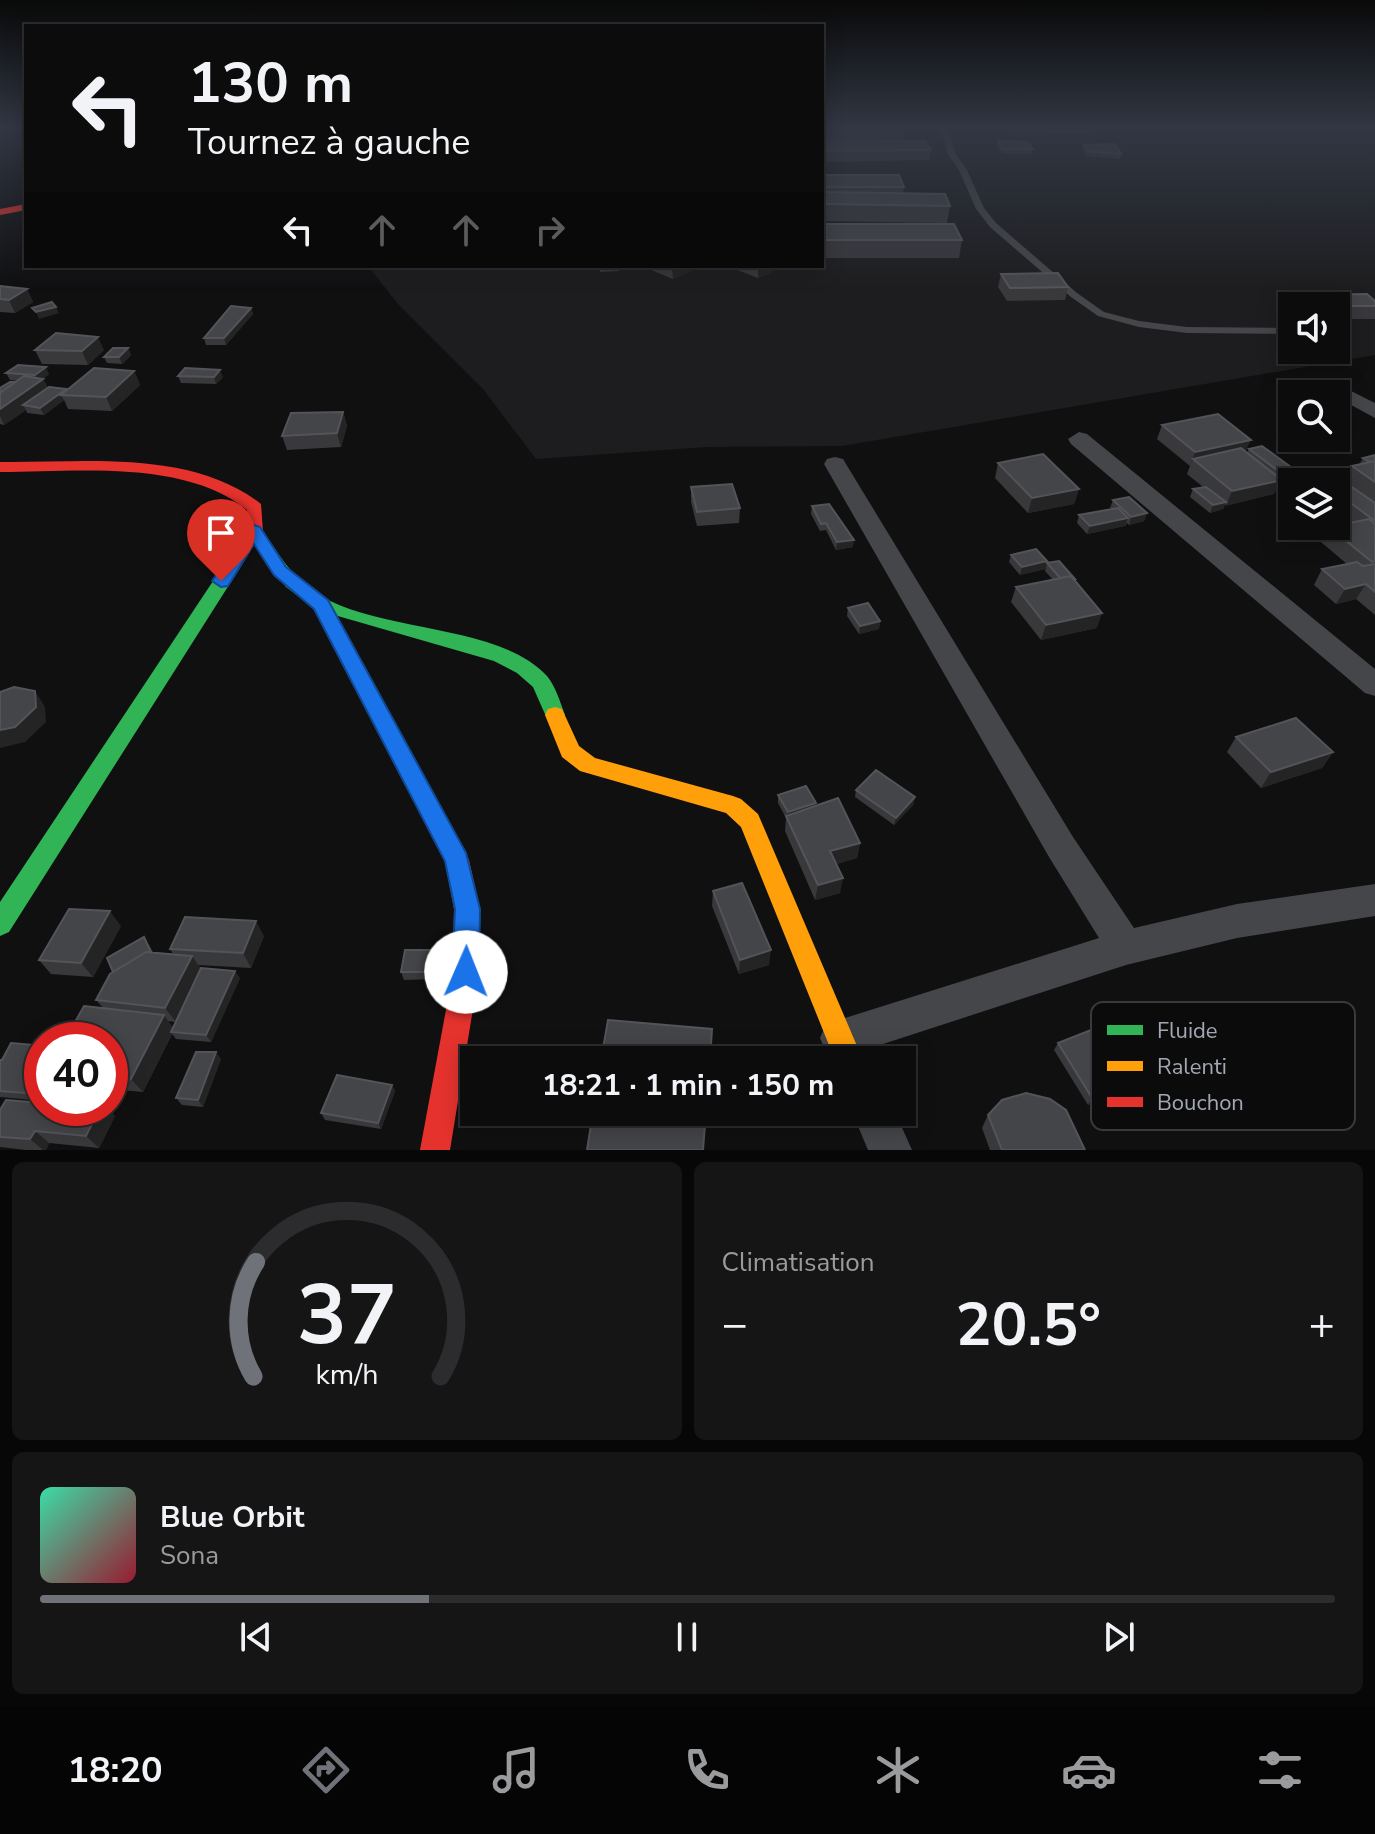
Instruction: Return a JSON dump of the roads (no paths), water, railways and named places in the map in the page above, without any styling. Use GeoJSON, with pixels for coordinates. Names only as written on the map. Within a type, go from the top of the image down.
{"type":"FeatureCollection","features":[{"type":"Feature","properties":{"kind":"street"},"geometry":{"type":"LineString","coordinates":[[0,212],[24,207]]}},
{"type":"Feature","properties":{"kind":"street"},"geometry":{"type":"LineString","coordinates":[[0,223],[24,218]]}},
{"type":"Feature","properties":{"kind":"street"},"geometry":{"type":"LineString","coordinates":[[1350,397],[1375,412]]}},
{"type":"Feature","properties":{"kind":"street"},"geometry":{"type":"LineString","coordinates":[[1079,439],[1375,685]]}},
{"type":"Feature","properties":{"kind":"street"},"geometry":{"type":"LineString","coordinates":[[835,464],[1061,847],[1126,947]]}},
{"type":"Feature","properties":{"kind":"street"},"geometry":{"type":"LineString","coordinates":[[0,467],[111,468],[199,478],[240,492],[255,508],[254,531],[0,924]]}},
{"type":"Feature","properties":{"kind":"street"},"geometry":{"type":"LineString","coordinates":[[254,531],[280,571],[321,605],[396,629],[460,642],[508,659],[540,681],[570,751],[588,765],[733,806],[750,821],[843,1046]]}},
{"type":"Feature","properties":{"kind":"street"},"geometry":{"type":"LineString","coordinates":[[321,605],[457,860],[467,909],[466,972],[435,1150]]}},
{"type":"Feature","properties":{"kind":"street"},"geometry":{"type":"LineString","coordinates":[[852,1046],[1126,947],[1237,921],[1375,900]]}},
{"type":"Feature","properties":{"kind":"street"},"geometry":{"type":"LineString","coordinates":[[879,1126],[890,1150]]}},
{"type":"Feature","properties":{"kind":"lane"},"geometry":{"type":"LineString","coordinates":[[968,182],[980,209],[993,225],[1074,295],[1101,314],[1139,324],[1187,330],[1278,331]]}}]}
